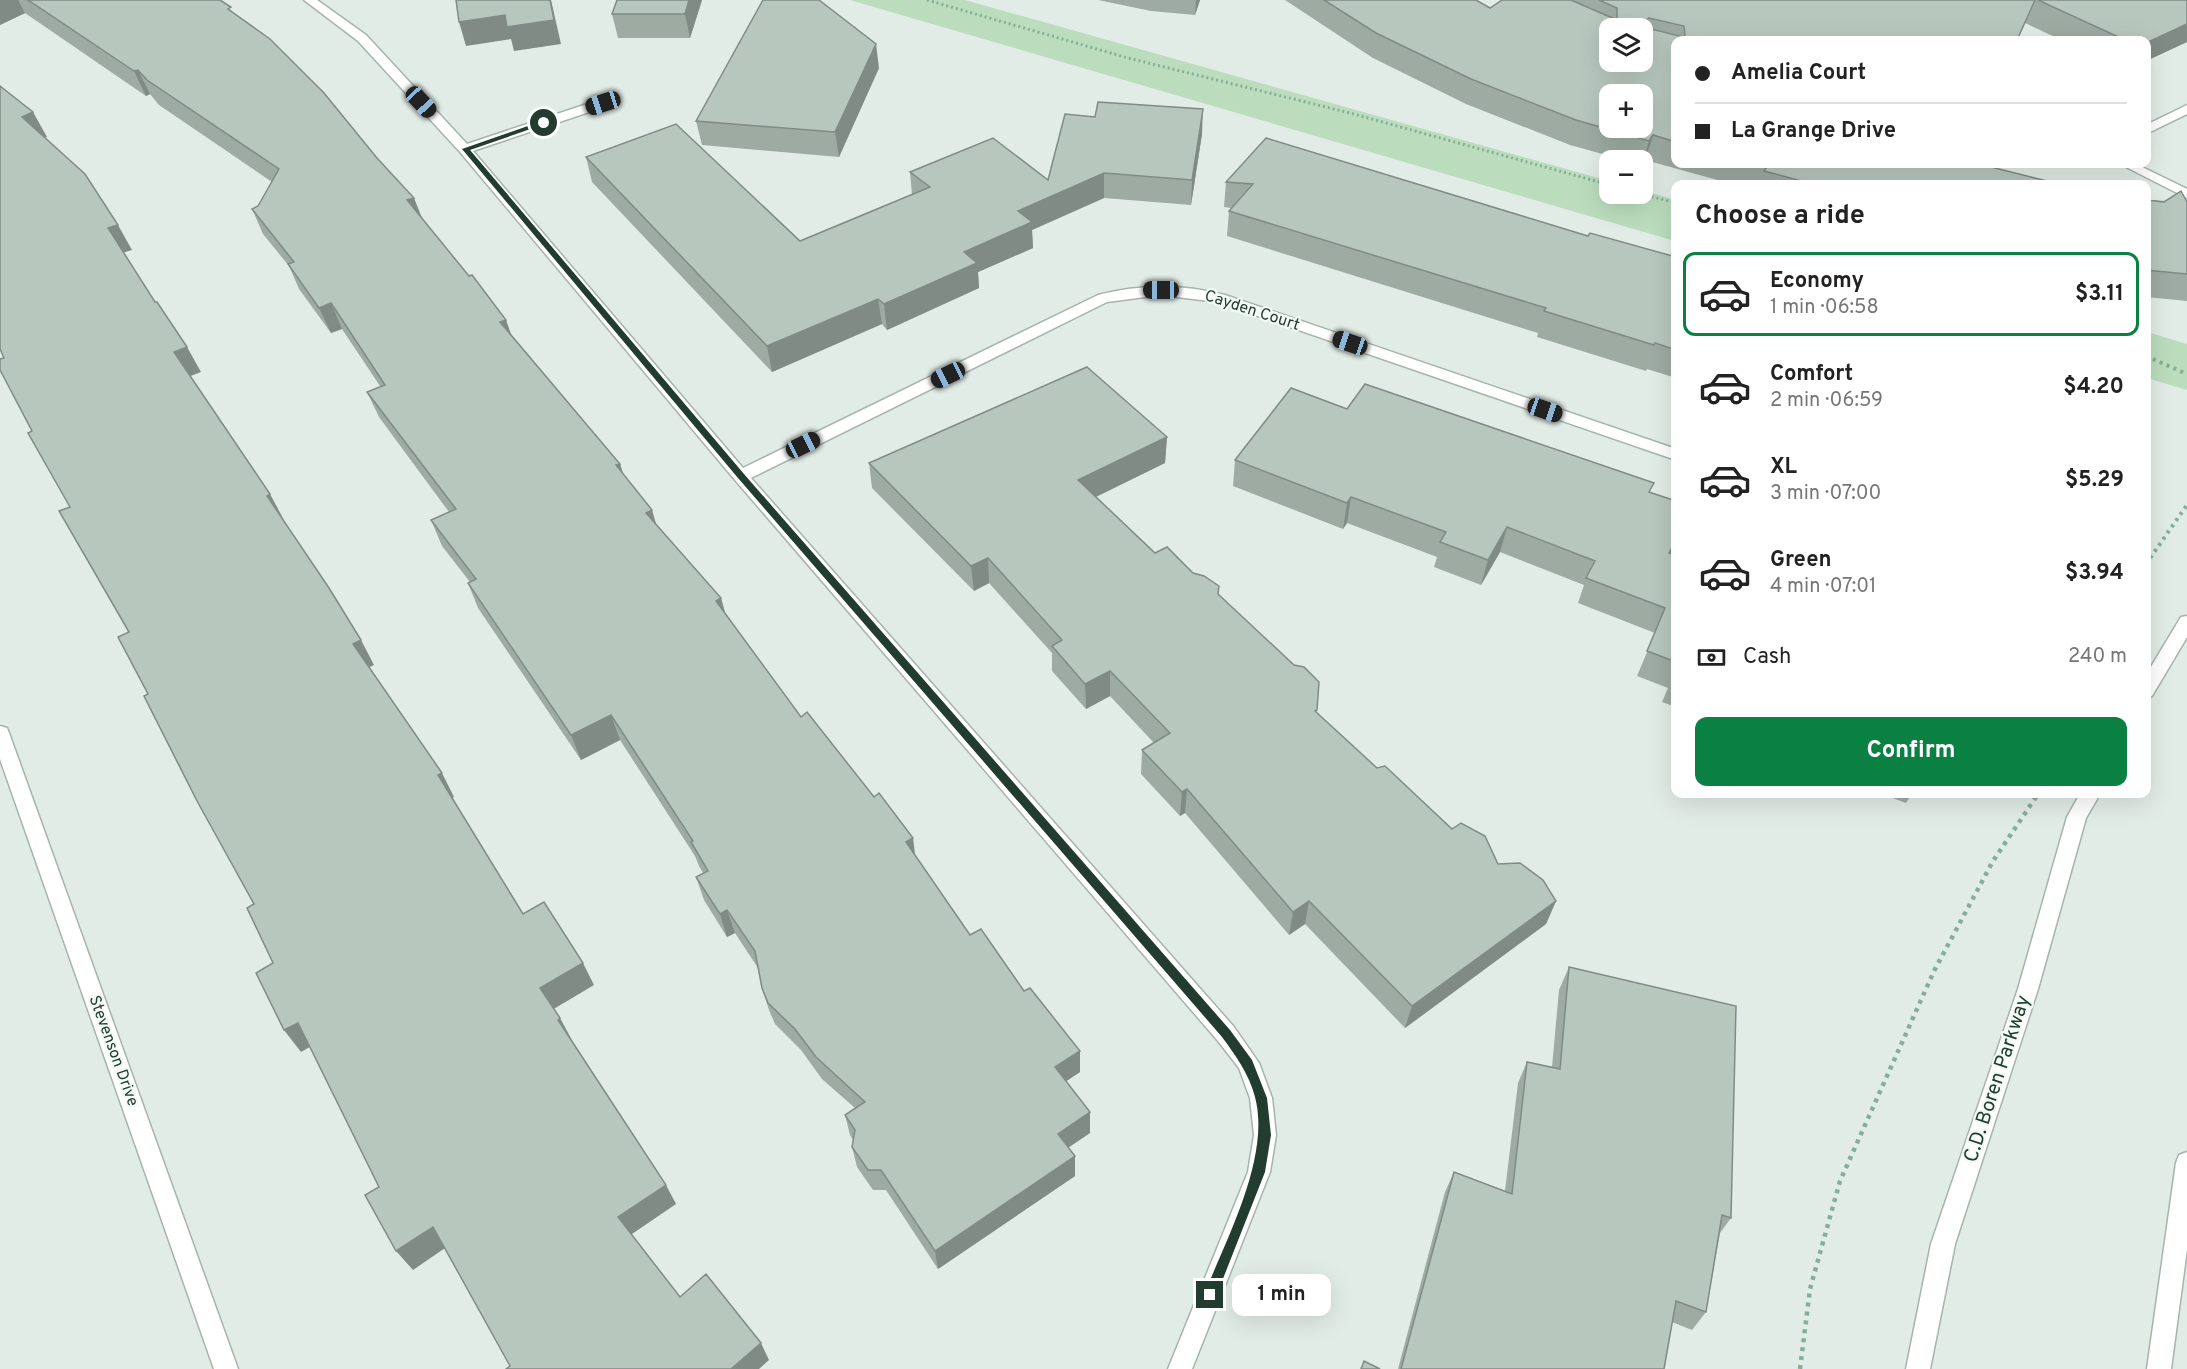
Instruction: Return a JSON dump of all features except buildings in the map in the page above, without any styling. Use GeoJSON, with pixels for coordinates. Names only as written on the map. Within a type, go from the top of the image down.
{"type":"FeatureCollection","features":[{"type":"Feature","properties":{"kind":"street"},"geometry":{"type":"LineString","coordinates":[[310,0],[362,38],[465,149],[741,476],[1226,1034],[1248,1064],[1262,1098],[1265,1135],[1259,1172],[1180,1369]]}},
{"type":"Feature","properties":{"kind":"street"},"geometry":{"type":"LineString","coordinates":[[465,149],[603,103]]}},
{"type":"Feature","properties":{"kind":"street"},"geometry":{"type":"LineString","coordinates":[[2151,127],[2187,109]]}},
{"type":"Feature","properties":{"kind":"street"},"geometry":{"type":"LineString","coordinates":[[2135,168],[2187,194]]}},
{"type":"Feature","properties":{"kind":"street","name":"Cayden Court"},"geometry":{"type":"LineString","coordinates":[[741,476],[1103,298],[1141,290],[1181,290],[1220,298],[1671,453]]}},
{"type":"Feature","properties":{"kind":"street"},"geometry":{"type":"LineString","coordinates":[[2151,683],[2187,622]]}},
{"type":"Feature","properties":{"kind":"street","name":"Stevenson Drive"},"geometry":{"type":"LineString","coordinates":[[2,745],[226,1369]]}},
{"type":"Feature","properties":{"kind":"street","name":"C.D. Boren Parkway"},"geometry":{"type":"LineString","coordinates":[[1918,1369],[1943,1244],[2028,989],[2077,817],[2088,798]]}},
{"type":"Feature","properties":{"kind":"street"},"geometry":{"type":"LineString","coordinates":[[2159,1369],[2187,1163]]}},
{"type":"Feature","properties":{"kind":"path"},"geometry":{"type":"LineString","coordinates":[[927,0],[1128,58],[1350,113],[1599,181]]}},
{"type":"Feature","properties":{"kind":"path"},"geometry":{"type":"LineString","coordinates":[[1653,197],[1671,202]]}},
{"type":"Feature","properties":{"kind":"path"},"geometry":{"type":"LineString","coordinates":[[2151,358],[2187,374]]}},
{"type":"Feature","properties":{"kind":"path"},"geometry":{"type":"LineString","coordinates":[[2151,557],[2187,505]]}},
{"type":"Feature","properties":{"kind":"path"},"geometry":{"type":"LineString","coordinates":[[1800,1369],[1810,1289],[1840,1181],[1934,971],[1993,861],[2035,798]]}},
{"type":"Feature","properties":{"kind":"green space"},"geometry":{"type":"Polygon","coordinates":[[[850,0],[965,0],[1599,178],[1599,204],[1653,204],[1653,193],[1671,199],[1671,240],[850,0]]]}},
{"type":"Feature","properties":{"kind":"green space"},"geometry":{"type":"Polygon","coordinates":[[[2151,333],[2187,344],[2187,390],[2151,379],[2151,333]]]}},
{"type":"Feature","properties":{"kind":"route"},"geometry":{"type":"LineString","coordinates":[[544,123],[465,149],[741,476],[1226,1034],[1248,1064],[1262,1098],[1265,1135],[1259,1172],[1210,1295]]}}]}
